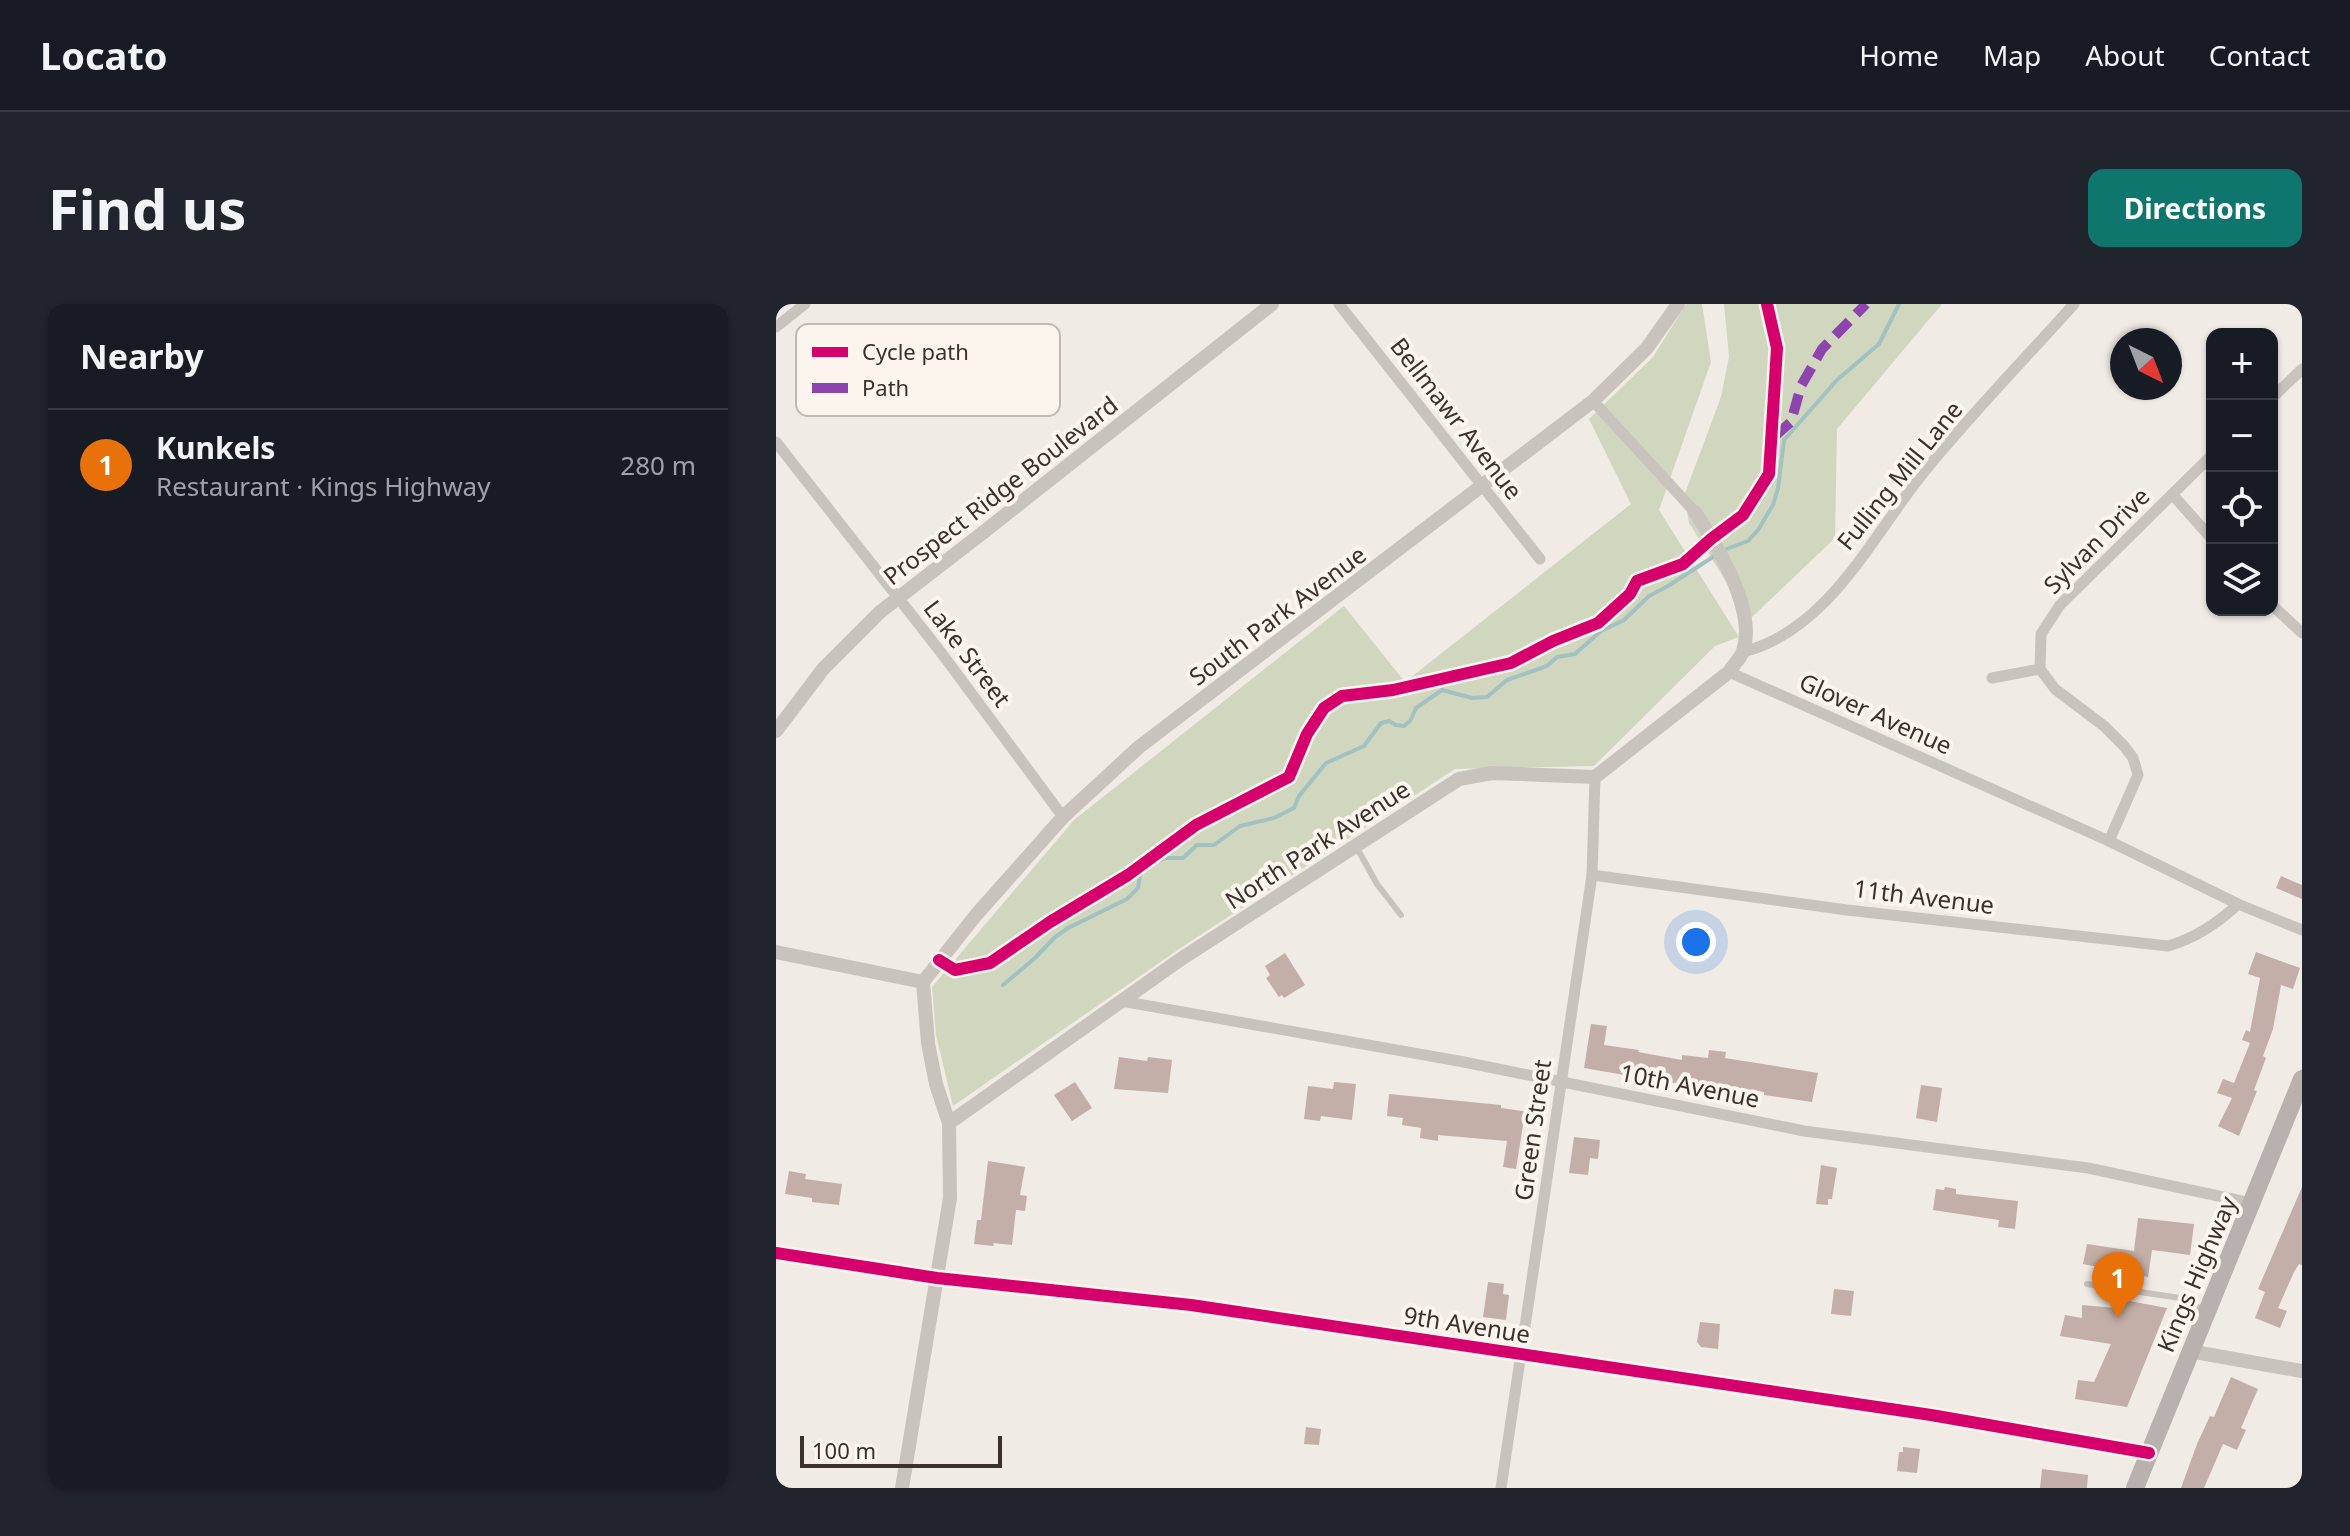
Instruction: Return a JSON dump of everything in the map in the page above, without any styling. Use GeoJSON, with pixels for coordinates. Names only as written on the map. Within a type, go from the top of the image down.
{"type":"FeatureCollection","features":[{"type":"Feature","properties":{"kind":"main road","name":"Kings Highway"},"geometry":{"type":"LineString","coordinates":[[2135,1488],[2302,1079]]}},
{"type":"Feature","properties":{"kind":"street"},"geometry":{"type":"LineString","coordinates":[[776,327],[805,304]]}},
{"type":"Feature","properties":{"kind":"street","name":"Prospect Ridge Boulevard"},"geometry":{"type":"LineString","coordinates":[[776,731],[823,669],[880,612],[1272,304]]}},
{"type":"Feature","properties":{"kind":"street","name":"Bellmawr Avenue"},"geometry":{"type":"LineString","coordinates":[[1339,304],[1540,559]]}},
{"type":"Feature","properties":{"kind":"street","name":"South Park Avenue"},"geometry":{"type":"LineString","coordinates":[[923,982],[976,915],[1063,817],[1139,747],[1593,401],[1647,348],[1678,304]]}},
{"type":"Feature","properties":{"kind":"street","name":"Fulling Mill Lane"},"geometry":{"type":"LineString","coordinates":[[1743,652],[1763,647],[1801,622],[1835,592],[1925,472],[2074,304]]}},
{"type":"Feature","properties":{"kind":"street"},"geometry":{"type":"LineString","coordinates":[[2278,392],[2302,369]]}},
{"type":"Feature","properties":{"kind":"street"},"geometry":{"type":"LineString","coordinates":[[1593,401],[1695,512],[1738,592],[1746,627],[1743,652],[1729,672],[1595,777]]}},
{"type":"Feature","properties":{"kind":"street","name":"Lake Street"},"geometry":{"type":"LineString","coordinates":[[776,442],[1063,817]]}},
{"type":"Feature","properties":{"kind":"street","name":"Sylvan Drive"},"geometry":{"type":"LineString","coordinates":[[2040,669],[2041,634],[2060,605],[2206,461]]}},
{"type":"Feature","properties":{"kind":"street"},"geometry":{"type":"LineString","coordinates":[[2172,494],[2206,532]]}},
{"type":"Feature","properties":{"kind":"street"},"geometry":{"type":"LineString","coordinates":[[2278,611],[2302,633]]}},
{"type":"Feature","properties":{"kind":"street"},"geometry":{"type":"LineString","coordinates":[[1992,678],[2040,669],[2055,689],[2104,726],[2133,758],[2138,775],[2109,841]]}},
{"type":"Feature","properties":{"kind":"street","name":"Glover Avenue"},"geometry":{"type":"LineString","coordinates":[[1729,672],[2109,841],[2238,904],[2302,930]]}},
{"type":"Feature","properties":{"kind":"street","name":"North Park Avenue"},"geometry":{"type":"LineString","coordinates":[[949,1123],[1181,959],[1459,779],[1492,773],[1595,777]]}},
{"type":"Feature","properties":{"kind":"street","name":"Green Street"},"geometry":{"type":"LineString","coordinates":[[1501,1488],[1592,875],[1595,777]]}},
{"type":"Feature","properties":{"kind":"street","name":"11th Avenue"},"geometry":{"type":"LineString","coordinates":[[1592,875],[1847,910],[2168,946],[2189,940],[2218,923],[2238,904]]}},
{"type":"Feature","properties":{"kind":"street"},"geometry":{"type":"LineString","coordinates":[[776,952],[923,982],[928,1043],[936,1084],[949,1123],[950,1198],[902,1488]]}},
{"type":"Feature","properties":{"kind":"street","name":"10th Avenue"},"geometry":{"type":"LineString","coordinates":[[1121,1001],[1464,1062],[1804,1131],[2088,1168],[2251,1203]]}},
{"type":"Feature","properties":{"kind":"street","name":"9th Avenue"},"geometry":{"type":"LineString","coordinates":[[776,1253],[937,1278],[1191,1305],[1931,1415],[2149,1453]]}},
{"type":"Feature","properties":{"kind":"street"},"geometry":{"type":"LineString","coordinates":[[2189,1351],[2302,1371]]}},
{"type":"Feature","properties":{"kind":"lane"},"geometry":{"type":"LineString","coordinates":[[1356,845],[1377,884],[1401,915]]}},
{"type":"Feature","properties":{"kind":"lane"},"geometry":{"type":"LineString","coordinates":[[2087,1284],[2180,1298],[2206,1311]]}},
{"type":"Feature","properties":{"kind":"green space"},"geometry":{"type":"Polygon","coordinates":[[[1686,304],[1702,304],[1711,362],[1659,510],[1739,637],[1715,646],[1594,766],[1455,769],[1182,947],[953,1106],[936,1035],[932,987],[1074,820],[1344,606],[1405,682],[1631,504],[1589,419],[1653,357],[1686,304]]]}},
{"type":"Feature","properties":{"kind":"green space"},"geometry":{"type":"Polygon","coordinates":[[[1724,304],[1942,304],[1837,429],[1835,538],[1750,619],[1689,523],[1684,496],[1721,397],[1729,357],[1724,304]]]}},
{"type":"Feature","properties":{"kind":"building"},"geometry":{"type":"Polygon","coordinates":[[[2281,876],[2302,885],[2302,899],[2276,888],[2281,876]]]}},
{"type":"Feature","properties":{"kind":"building"},"geometry":{"type":"Polygon","coordinates":[[[2256,952],[2300,968],[2293,989],[2281,985],[2273,1029],[2263,1056],[2266,1058],[2254,1090],[2257,1091],[2239,1136],[2218,1126],[2232,1098],[2217,1093],[2223,1079],[2234,1083],[2250,1043],[2242,1040],[2246,1030],[2250,1032],[2260,978],[2248,974],[2256,952]]]}},
{"type":"Feature","properties":{"kind":"building"},"geometry":{"type":"Polygon","coordinates":[[[1285,953],[1305,985],[1284,998],[1282,995],[1279,997],[1266,978],[1270,975],[1265,966],[1285,953]]]}},
{"type":"Feature","properties":{"kind":"building"},"geometry":{"type":"Polygon","coordinates":[[[1591,1024],[1607,1026],[1604,1045],[1682,1060],[1682,1055],[1708,1058],[1709,1050],[1726,1052],[1725,1058],[1818,1073],[1812,1102],[1722,1085],[1665,1082],[1584,1068],[1591,1024]]]}},
{"type":"Feature","properties":{"kind":"building"},"geometry":{"type":"Polygon","coordinates":[[[1119,1057],[1147,1061],[1148,1057],[1172,1060],[1168,1093],[1114,1089],[1119,1057]]]}},
{"type":"Feature","properties":{"kind":"building"},"geometry":{"type":"Polygon","coordinates":[[[1075,1082],[1092,1108],[1072,1121],[1054,1095],[1075,1082]]]}},
{"type":"Feature","properties":{"kind":"building"},"geometry":{"type":"Polygon","coordinates":[[[1334,1082],[1356,1084],[1352,1120],[1321,1116],[1320,1121],[1304,1119],[1308,1086],[1333,1089],[1334,1082]]]}},
{"type":"Feature","properties":{"kind":"building"},"geometry":{"type":"Polygon","coordinates":[[[1921,1085],[1942,1088],[1937,1122],[1916,1118],[1921,1085]]]}},
{"type":"Feature","properties":{"kind":"building"},"geometry":{"type":"Polygon","coordinates":[[[1389,1094],[1501,1105],[1501,1108],[1529,1112],[1527,1126],[1523,1125],[1516,1169],[1503,1167],[1507,1141],[1438,1135],[1438,1141],[1420,1138],[1421,1128],[1402,1125],[1403,1118],[1387,1116],[1389,1094]]]}},
{"type":"Feature","properties":{"kind":"building"},"geometry":{"type":"Polygon","coordinates":[[[1574,1137],[1600,1140],[1598,1159],[1590,1158],[1588,1175],[1569,1173],[1574,1137]]]}},
{"type":"Feature","properties":{"kind":"building"},"geometry":{"type":"Polygon","coordinates":[[[988,1161],[1025,1167],[1020,1195],[1027,1196],[1025,1211],[1016,1210],[1012,1245],[974,1244],[977,1220],[981,1220],[988,1161]]]}},
{"type":"Feature","properties":{"kind":"building"},"geometry":{"type":"Polygon","coordinates":[[[1821,1165],[1837,1168],[1832,1199],[1828,1199],[1828,1205],[1816,1204],[1821,1165]]]}},
{"type":"Feature","properties":{"kind":"building"},"geometry":{"type":"Polygon","coordinates":[[[789,1171],[806,1174],[805,1179],[842,1184],[839,1205],[812,1202],[812,1198],[785,1194],[789,1171]]]}},
{"type":"Feature","properties":{"kind":"building"},"geometry":{"type":"Polygon","coordinates":[[[1945,1187],[1956,1189],[1956,1194],[2018,1201],[2015,1229],[1998,1227],[1999,1220],[1933,1210],[1936,1189],[1944,1190],[1945,1187]]]}},
{"type":"Feature","properties":{"kind":"building"},"geometry":{"type":"Polygon","coordinates":[[[2302,1187],[2302,1265],[2299,1264],[2294,1272],[2278,1308],[2287,1311],[2280,1328],[2255,1318],[2265,1292],[2258,1289],[2302,1187]]]}},
{"type":"Feature","properties":{"kind":"building"},"geometry":{"type":"Polygon","coordinates":[[[2138,1218],[2194,1224],[2190,1255],[2152,1250],[2148,1277],[2083,1264],[2087,1244],[2134,1251],[2138,1218]]]}},
{"type":"Feature","properties":{"kind":"building"},"geometry":{"type":"Polygon","coordinates":[[[1488,1282],[1504,1284],[1503,1294],[1509,1295],[1506,1320],[1483,1317],[1488,1282]]]}},
{"type":"Feature","properties":{"kind":"building"},"geometry":{"type":"Polygon","coordinates":[[[1834,1289],[1854,1291],[1851,1316],[1831,1314],[1834,1289]]]}},
{"type":"Feature","properties":{"kind":"building"},"geometry":{"type":"Polygon","coordinates":[[[2119,1299],[2167,1308],[2127,1407],[2075,1399],[2078,1380],[2094,1382],[2111,1344],[2060,1336],[2065,1315],[2082,1318],[2082,1305],[2116,1308],[2119,1299]]]}},
{"type":"Feature","properties":{"kind":"building"},"geometry":{"type":"Polygon","coordinates":[[[1700,1322],[1720,1324],[1718,1349],[1701,1347],[1697,1342],[1700,1322]]]}},
{"type":"Feature","properties":{"kind":"building"},"geometry":{"type":"Polygon","coordinates":[[[2231,1377],[2258,1389],[2241,1428],[2246,1430],[2237,1450],[2223,1444],[2204,1488],[2181,1488],[2197,1444],[2210,1416],[2214,1417],[2231,1377]]]}},
{"type":"Feature","properties":{"kind":"building"},"geometry":{"type":"Polygon","coordinates":[[[1306,1427],[1321,1429],[1319,1445],[1304,1444],[1306,1427]]]}},
{"type":"Feature","properties":{"kind":"building"},"geometry":{"type":"Polygon","coordinates":[[[1903,1447],[1920,1449],[1917,1473],[1897,1471],[1899,1452],[1903,1452],[1903,1447]]]}},
{"type":"Feature","properties":{"kind":"building"},"geometry":{"type":"Polygon","coordinates":[[[2042,1469],[2088,1475],[2087,1488],[2040,1488],[2042,1469]]]}},
{"type":"Feature","properties":{"kind":"waterway"},"geometry":{"type":"LineString","coordinates":[[1724,550],[1748,541],[1758,530],[1773,505],[1778,488],[1784,440],[1837,380],[1879,344],[1899,304]]}},
{"type":"Feature","properties":{"kind":"waterway"},"geometry":{"type":"LineString","coordinates":[[1003,985],[1068,928],[1127,899],[1138,888],[1140,874],[1145,868],[1165,858],[1183,858],[1197,845],[1214,845],[1240,826],[1274,818],[1294,808],[1299,796],[1326,763],[1364,746],[1381,723],[1389,721],[1404,726],[1416,708],[1442,690],[1472,698],[1487,697],[1507,680],[1547,666],[1557,657],[1575,654],[1601,631],[1624,620],[1649,596],[1716,555]]}},
{"type":"Feature","properties":{"kind":"marked path"},"geometry":{"type":"LineString","coordinates":[[1775,436],[1791,422],[1801,386],[1822,349],[1866,304]]}},
{"type":"Feature","properties":{"kind":"cycle path"},"geometry":{"type":"LineString","coordinates":[[939,960],[955,970],[990,963],[1128,875],[1196,825],[1289,777],[1307,734],[1324,708],[1342,696],[1393,690],[1511,663],[1553,641],[1598,623],[1630,594],[1637,581],[1683,564],[1743,515],[1769,474],[1777,348],[1767,304]]}},
{"type":"Feature","properties":{"kind":"cycle path"},"geometry":{"type":"LineString","coordinates":[[776,1253],[937,1278],[1191,1305],[1931,1415],[2149,1453]]}},
{"type":"Feature","properties":{"kind":"place","name":"Kunkels"},"geometry":{"type":"Point","coordinates":[2118,1318]}}]}
